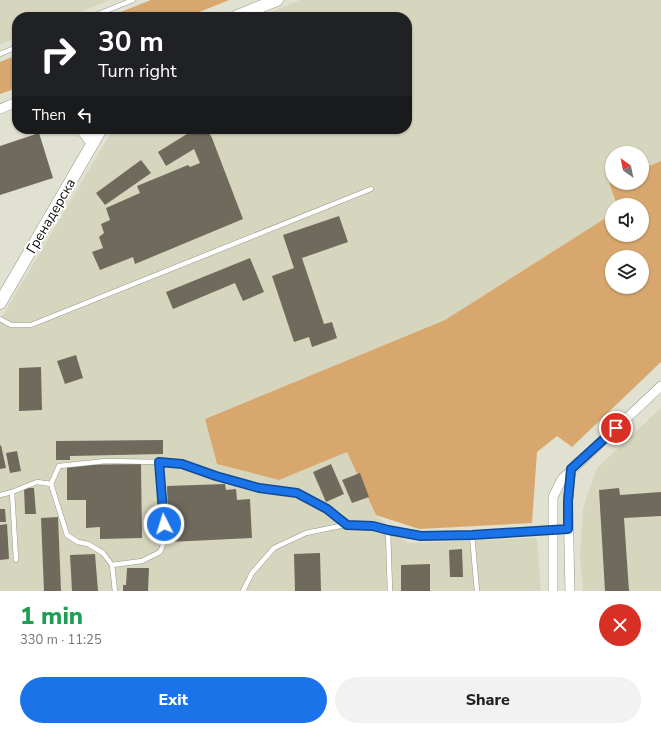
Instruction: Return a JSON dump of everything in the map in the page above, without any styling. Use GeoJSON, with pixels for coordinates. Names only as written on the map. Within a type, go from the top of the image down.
{"type":"FeatureCollection","features":[{"type":"Feature","properties":{"kind":"street"},"geometry":{"type":"LineString","coordinates":[[247,12],[277,0]]}},
{"type":"Feature","properties":{"kind":"street"},"geometry":{"type":"LineString","coordinates":[[0,108],[12,104]]}},
{"type":"Feature","properties":{"kind":"street"},"geometry":{"type":"LineString","coordinates":[[86,134],[93,143]]}},
{"type":"Feature","properties":{"kind":"street","name":"Гренадерска"},"geometry":{"type":"LineString","coordinates":[[0,304],[98,134]]}},
{"type":"Feature","properties":{"kind":"street"},"geometry":{"type":"LineString","coordinates":[[553,591],[553,498],[562,479],[661,386]]}},
{"type":"Feature","properties":{"kind":"street"},"geometry":{"type":"LineString","coordinates":[[570,591],[568,501],[571,469]]}},
{"type":"Feature","properties":{"kind":"lane"},"geometry":{"type":"LineString","coordinates":[[103,12],[133,0]]}},
{"type":"Feature","properties":{"kind":"lane"},"geometry":{"type":"LineString","coordinates":[[0,54],[12,49]]}},
{"type":"Feature","properties":{"kind":"lane"},"geometry":{"type":"LineString","coordinates":[[0,319],[11,325],[31,325],[371,189]]}},
{"type":"Feature","properties":{"kind":"lane"},"geometry":{"type":"LineString","coordinates":[[115,591],[112,565],[98,550],[88,544],[78,542],[67,535],[51,484],[59,466],[106,461],[182,464],[216,476],[252,486],[297,493],[327,509],[347,525]]}},
{"type":"Feature","properties":{"kind":"lane"},"geometry":{"type":"LineString","coordinates":[[112,565],[142,561],[160,552],[165,540],[159,462]]}},
{"type":"Feature","properties":{"kind":"lane"},"geometry":{"type":"LineString","coordinates":[[0,495],[37,482],[51,484]]}},
{"type":"Feature","properties":{"kind":"lane"},"geometry":{"type":"LineString","coordinates":[[12,492],[16,560]]}},
{"type":"Feature","properties":{"kind":"lane"},"geometry":{"type":"LineString","coordinates":[[243,591],[252,573],[274,548],[306,533],[347,525],[373,526],[421,536],[472,535],[568,529]]}},
{"type":"Feature","properties":{"kind":"lane"},"geometry":{"type":"LineString","coordinates":[[388,530],[390,591]]}},
{"type":"Feature","properties":{"kind":"lane"},"geometry":{"type":"LineString","coordinates":[[472,535],[477,591]]}},
{"type":"Feature","properties":{"kind":"shaded area"},"geometry":{"type":"Polygon","coordinates":[[[0,0],[110,0],[80,12],[12,12],[12,40],[0,44],[0,0]]]}},
{"type":"Feature","properties":{"kind":"shaded area"},"geometry":{"type":"Polygon","coordinates":[[[151,0],[229,0],[199,12],[121,12],[151,0]]]}},
{"type":"Feature","properties":{"kind":"shaded area"},"geometry":{"type":"Polygon","coordinates":[[[300,0],[661,0],[661,161],[649,166],[649,146],[605,146],[605,190],[611,190],[614,198],[605,198],[605,218],[445,320],[205,419],[217,464],[279,480],[347,452],[376,515],[408,543],[537,538],[541,591],[0,591],[0,320],[110,134],[412,134],[412,12],[272,12],[300,0]]]}},
{"type":"Feature","properties":{"kind":"shaded area"},"geometry":{"type":"Polygon","coordinates":[[[12,57],[12,90],[0,94],[0,62],[12,57]]]}},
{"type":"Feature","properties":{"kind":"shaded area"},"geometry":{"type":"Polygon","coordinates":[[[661,161],[661,362],[572,447],[557,436],[537,452],[532,523],[419,529],[376,515],[347,452],[279,480],[217,464],[205,419],[445,320],[605,218],[605,242],[649,242],[649,198],[614,198],[612,190],[649,190],[649,166],[661,161]]]}},
{"type":"Feature","properties":{"kind":"shaded area"},"geometry":{"type":"Polygon","coordinates":[[[661,408],[661,591],[583,591],[580,554],[583,508],[597,468],[661,408]]]}},
{"type":"Feature","properties":{"kind":"building"},"geometry":{"type":"Polygon","coordinates":[[[39,134],[53,178],[0,195],[0,146],[39,134]]]}},
{"type":"Feature","properties":{"kind":"building"},"geometry":{"type":"Polygon","coordinates":[[[187,134],[210,134],[243,219],[135,264],[133,257],[100,270],[92,252],[103,248],[99,237],[104,233],[101,224],[110,220],[106,208],[140,193],[137,186],[188,165],[190,167],[200,163],[194,149],[166,166],[158,152],[187,134]]]}},
{"type":"Feature","properties":{"kind":"building"},"geometry":{"type":"Polygon","coordinates":[[[141,160],[151,173],[105,205],[96,193],[141,160]]]}},
{"type":"Feature","properties":{"kind":"building"},"geometry":{"type":"Polygon","coordinates":[[[339,216],[348,242],[302,258],[324,324],[332,322],[337,338],[312,347],[309,337],[294,342],[272,276],[294,268],[283,235],[339,216]]]}},
{"type":"Feature","properties":{"kind":"building"},"geometry":{"type":"Polygon","coordinates":[[[250,258],[264,292],[243,301],[235,283],[173,309],[166,292],[250,258]]]}},
{"type":"Feature","properties":{"kind":"building"},"geometry":{"type":"Polygon","coordinates":[[[76,355],[83,378],[65,384],[57,361],[76,355]]]}},
{"type":"Feature","properties":{"kind":"building"},"geometry":{"type":"Polygon","coordinates":[[[41,367],[42,410],[19,411],[19,368],[41,367]]]}},
{"type":"Feature","properties":{"kind":"building"},"geometry":{"type":"Polygon","coordinates":[[[163,440],[163,454],[70,456],[70,460],[56,460],[56,441],[163,440]]]}},
{"type":"Feature","properties":{"kind":"building"},"geometry":{"type":"Polygon","coordinates":[[[1,445],[6,468],[0,469],[0,446],[1,445]]]}},
{"type":"Feature","properties":{"kind":"building"},"geometry":{"type":"Polygon","coordinates":[[[17,451],[21,471],[10,473],[6,453],[17,451]]]}},
{"type":"Feature","properties":{"kind":"building"},"geometry":{"type":"Polygon","coordinates":[[[141,464],[142,538],[100,539],[100,527],[86,528],[86,500],[67,500],[67,465],[141,464]]]}},
{"type":"Feature","properties":{"kind":"building"},"geometry":{"type":"Polygon","coordinates":[[[331,464],[344,494],[326,502],[313,472],[331,464]]]}},
{"type":"Feature","properties":{"kind":"building"},"geometry":{"type":"Polygon","coordinates":[[[360,473],[369,497],[352,503],[342,480],[360,473]]]}},
{"type":"Feature","properties":{"kind":"building"},"geometry":{"type":"Polygon","coordinates":[[[225,484],[226,490],[236,489],[237,500],[250,499],[252,538],[169,542],[167,486],[225,484]]]}},
{"type":"Feature","properties":{"kind":"building"},"geometry":{"type":"Polygon","coordinates":[[[24,488],[34,488],[36,514],[25,514],[24,488]]]}},
{"type":"Feature","properties":{"kind":"building"},"geometry":{"type":"Polygon","coordinates":[[[619,488],[620,495],[661,492],[661,516],[624,518],[629,591],[605,591],[599,490],[619,488]]]}},
{"type":"Feature","properties":{"kind":"building"},"geometry":{"type":"Polygon","coordinates":[[[0,509],[5,509],[6,522],[0,522],[0,509]]]}},
{"type":"Feature","properties":{"kind":"building"},"geometry":{"type":"Polygon","coordinates":[[[58,517],[61,591],[44,591],[41,518],[58,517]]]}},
{"type":"Feature","properties":{"kind":"building"},"geometry":{"type":"Polygon","coordinates":[[[7,524],[9,559],[0,560],[0,525],[7,524]]]}},
{"type":"Feature","properties":{"kind":"building"},"geometry":{"type":"Polygon","coordinates":[[[462,549],[463,577],[450,577],[449,550],[462,549]]]}},
{"type":"Feature","properties":{"kind":"building"},"geometry":{"type":"Polygon","coordinates":[[[320,553],[321,591],[295,591],[294,554],[320,553]]]}},
{"type":"Feature","properties":{"kind":"building"},"geometry":{"type":"Polygon","coordinates":[[[95,554],[98,591],[72,591],[70,555],[95,554]]]}},
{"type":"Feature","properties":{"kind":"building"},"geometry":{"type":"Polygon","coordinates":[[[430,564],[430,591],[401,591],[401,565],[430,564]]]}},
{"type":"Feature","properties":{"kind":"building"},"geometry":{"type":"Polygon","coordinates":[[[127,568],[149,568],[148,591],[123,591],[123,585],[126,585],[127,568]]]}},
{"type":"Feature","properties":{"kind":"route"},"geometry":{"type":"LineString","coordinates":[[164,524],[159,462],[182,464],[216,476],[259,488],[297,493],[327,509],[347,525],[373,526],[421,536],[472,535],[568,529],[568,501],[571,469],[616,428]]}}]}
